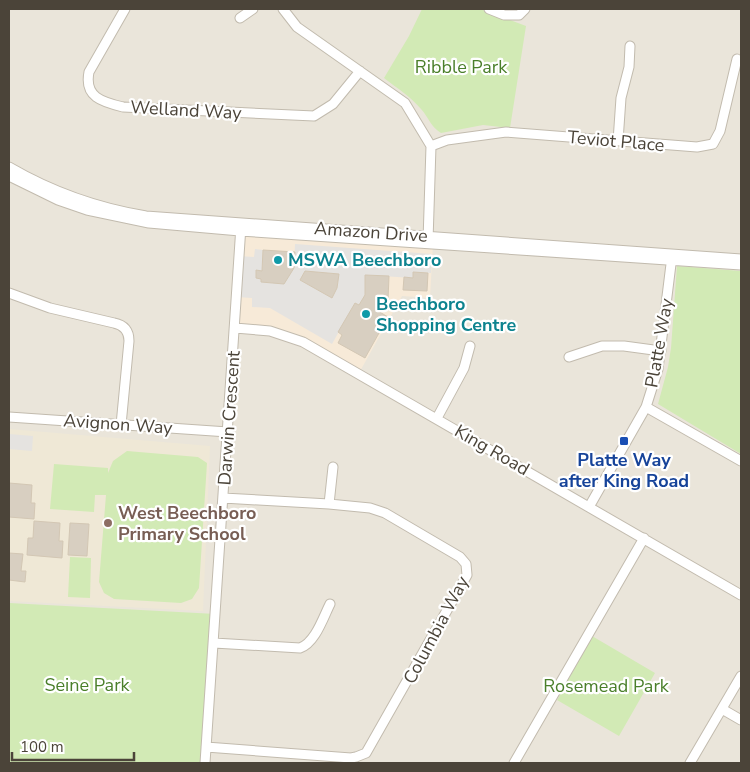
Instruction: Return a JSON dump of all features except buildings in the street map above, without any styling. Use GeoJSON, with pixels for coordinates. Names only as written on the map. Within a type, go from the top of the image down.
{"type":"FeatureCollection","features":[{"type":"Feature","properties":{"kind":"street","name":"Welland Way"},"geometry":{"type":"LineString","coordinates":[[125,9],[89,72],[87,82],[90,91],[98,98],[110,104],[123,107],[314,116],[333,104],[360,71]]}},
{"type":"Feature","properties":{"kind":"street"},"geometry":{"type":"LineString","coordinates":[[240,18],[253,9]]}},
{"type":"Feature","properties":{"kind":"street"},"geometry":{"type":"LineString","coordinates":[[283,9],[297,27],[405,103],[431,146],[428,240]]}},
{"type":"Feature","properties":{"kind":"street"},"geometry":{"type":"LineString","coordinates":[[490,9],[504,15],[519,15],[525,9]]}},
{"type":"Feature","properties":{"kind":"street"},"geometry":{"type":"LineString","coordinates":[[618,142],[621,98],[629,67],[630,46]]}},
{"type":"Feature","properties":{"kind":"street","name":"Teviot Place"},"geometry":{"type":"LineString","coordinates":[[431,146],[447,140],[506,132],[697,148],[713,144],[720,131],[737,59]]}},
{"type":"Feature","properties":{"kind":"street","name":"Amazon Drive"},"geometry":{"type":"LineString","coordinates":[[9,167],[65,195],[92,205],[146,216],[241,227]]}},
{"type":"Feature","properties":{"kind":"street","name":"Amazon Drive"},"geometry":{"type":"LineString","coordinates":[[9,176],[58,200],[104,215],[149,223],[241,227],[672,257],[741,259]]}},
{"type":"Feature","properties":{"kind":"street","name":"Darwin Crescent"},"geometry":{"type":"LineString","coordinates":[[205,763],[241,227]]}},
{"type":"Feature","properties":{"kind":"street","name":"Amazon Drive"},"geometry":{"type":"LineString","coordinates":[[672,257],[741,265]]}},
{"type":"Feature","properties":{"kind":"street","name":"Platte Way"},"geometry":{"type":"LineString","coordinates":[[589,507],[646,407],[658,369],[672,257]]}},
{"type":"Feature","properties":{"kind":"street"},"geometry":{"type":"LineString","coordinates":[[9,293],[42,306],[114,322],[124,328],[129,336],[129,341],[122,425]]}},
{"type":"Feature","properties":{"kind":"street","name":"King Road"},"geometry":{"type":"LineString","coordinates":[[235,328],[270,331],[304,342],[741,595]]}},
{"type":"Feature","properties":{"kind":"street"},"geometry":{"type":"LineString","coordinates":[[437,418],[464,368],[470,346]]}},
{"type":"Feature","properties":{"kind":"street"},"geometry":{"type":"LineString","coordinates":[[569,357],[602,346],[624,346],[661,351]]}},
{"type":"Feature","properties":{"kind":"street"},"geometry":{"type":"LineString","coordinates":[[646,407],[741,461]]}},
{"type":"Feature","properties":{"kind":"street","name":"Avignon Way"},"geometry":{"type":"LineString","coordinates":[[9,417],[228,432]]}},
{"type":"Feature","properties":{"kind":"street"},"geometry":{"type":"LineString","coordinates":[[329,504],[333,467]]}},
{"type":"Feature","properties":{"kind":"street","name":"Columbia Way"},"geometry":{"type":"LineString","coordinates":[[206,747],[325,760],[356,757],[366,753],[466,580],[468,570],[460,557],[385,513],[370,508],[223,498]]}},
{"type":"Feature","properties":{"kind":"street"},"geometry":{"type":"LineString","coordinates":[[514,763],[644,538]]}},
{"type":"Feature","properties":{"kind":"street"},"geometry":{"type":"LineString","coordinates":[[214,643],[305,647],[311,640],[330,604]]}},
{"type":"Feature","properties":{"kind":"street"},"geometry":{"type":"LineString","coordinates":[[690,763],[741,676]]}},
{"type":"Feature","properties":{"kind":"street"},"geometry":{"type":"LineString","coordinates":[[722,708],[741,720]]}},
{"type":"Feature","properties":{"kind":"shaded area"},"geometry":{"type":"Polygon","coordinates":[[[9,9],[741,9],[741,763],[9,763],[9,9]]]}},
{"type":"Feature","properties":{"kind":"shaded area"},"geometry":{"type":"Polygon","coordinates":[[[240,231],[433,244],[430,298],[402,296],[359,373],[303,342],[235,328],[240,231]]]}},
{"type":"Feature","properties":{"kind":"shaded area"},"geometry":{"type":"Polygon","coordinates":[[[295,244],[432,254],[431,273],[414,272],[413,278],[366,275],[365,295],[359,305],[355,303],[332,344],[270,308],[252,307],[252,298],[237,297],[239,256],[254,257],[255,249],[263,250],[262,271],[256,270],[256,278],[261,279],[294,268],[295,244]],[[306,271],[300,280],[332,298],[337,288],[339,274],[306,271]]]}},
{"type":"Feature","properties":{"kind":"shaded area","name":"West Beechboro Primary School"},"geometry":{"type":"Polygon","coordinates":[[[9,429],[210,446],[203,611],[9,601],[9,429]]]}},
{"type":"Feature","properties":{"kind":"shaded area"},"geometry":{"type":"Polygon","coordinates":[[[9,434],[33,436],[32,451],[9,449],[9,434]]]}},
{"type":"Feature","properties":{"kind":"green space","name":"Ribble Park"},"geometry":{"type":"Polygon","coordinates":[[[422,9],[480,9],[526,26],[510,128],[483,125],[441,133],[413,100],[384,78],[409,36],[422,9]]]}},
{"type":"Feature","properties":{"kind":"green space"},"geometry":{"type":"Polygon","coordinates":[[[677,266],[741,271],[741,454],[658,404],[671,348],[677,266]]]}},
{"type":"Feature","properties":{"kind":"green space"},"geometry":{"type":"Polygon","coordinates":[[[127,451],[198,457],[207,463],[199,588],[192,599],[181,603],[114,599],[104,593],[99,582],[106,495],[95,495],[94,512],[50,509],[54,464],[108,468],[108,473],[113,461],[127,451]]]}},
{"type":"Feature","properties":{"kind":"green space"},"geometry":{"type":"Polygon","coordinates":[[[70,557],[91,558],[90,598],[68,597],[70,557]]]}},
{"type":"Feature","properties":{"kind":"green space","name":"Seine Park"},"geometry":{"type":"Polygon","coordinates":[[[9,603],[216,614],[205,763],[9,763],[9,603]]]}},
{"type":"Feature","properties":{"kind":"green space","name":"Rosemead Park"},"geometry":{"type":"Polygon","coordinates":[[[592,636],[655,673],[619,736],[557,700],[592,636]]]}},
{"type":"Feature","properties":{"kind":"place","name":"MSWA Beechboro"},"geometry":{"type":"Point","coordinates":[278,260]}},
{"type":"Feature","properties":{"kind":"place","name":"Beechboro Shopping Centre"},"geometry":{"type":"Point","coordinates":[366,314]}},
{"type":"Feature","properties":{"kind":"place","name":"Platte Way after King Road"},"geometry":{"type":"Point","coordinates":[624,441]}},
{"type":"Feature","properties":{"kind":"place","name":"West Beechboro Primary School"},"geometry":{"type":"Point","coordinates":[108,523]}}]}
